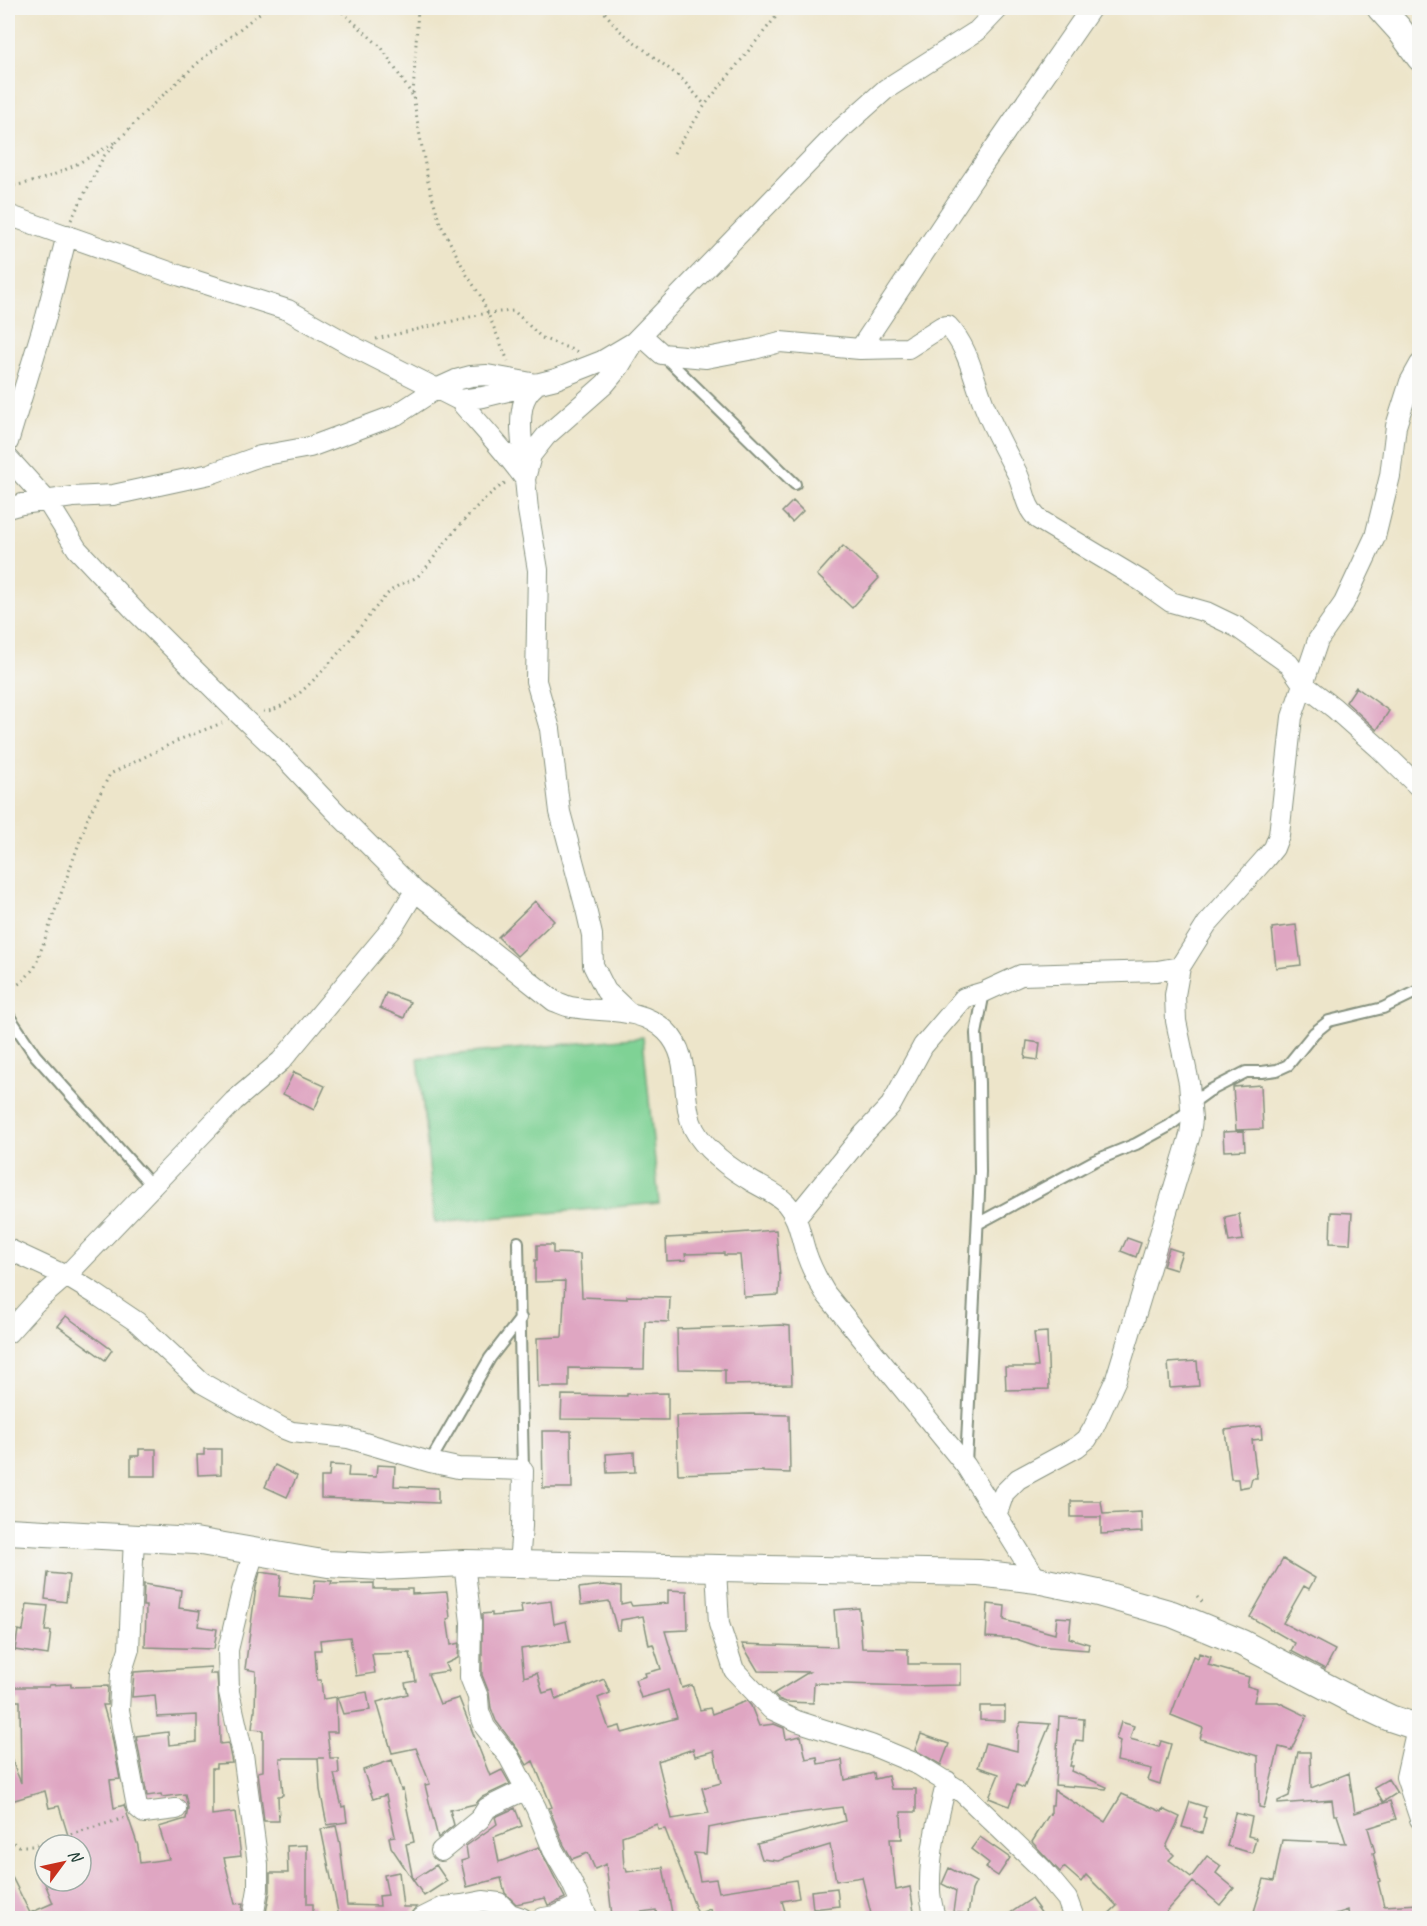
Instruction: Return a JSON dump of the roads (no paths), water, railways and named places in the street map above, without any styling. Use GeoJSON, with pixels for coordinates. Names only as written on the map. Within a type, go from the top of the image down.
{"type":"FeatureCollection","features":[{"type":"Feature","properties":{"kind":"street"},"geometry":{"type":"LineString","coordinates":[[522,475],[531,455],[546,436],[605,384],[620,367],[638,338],[682,290],[840,130],[886,89],[977,31],[999,8]]}},
{"type":"Feature","properties":{"kind":"street"},"geometry":{"type":"LineString","coordinates":[[860,349],[1091,8]]}},
{"type":"Feature","properties":{"kind":"street"},"geometry":{"type":"LineString","coordinates":[[1380,8],[1399,29],[1419,58]]}},
{"type":"Feature","properties":{"kind":"street"},"geometry":{"type":"LineString","coordinates":[[8,215],[181,276],[288,310],[350,345],[459,400],[522,475]]}},
{"type":"Feature","properties":{"kind":"street"},"geometry":{"type":"LineString","coordinates":[[8,442],[46,317],[67,235]]}},
{"type":"Feature","properties":{"kind":"street"},"geometry":{"type":"LineString","coordinates":[[638,338],[662,354],[706,358],[780,342],[860,349],[908,348],[941,327],[948,326],[954,332],[973,369],[985,409],[1017,474],[1029,510],[1038,519],[1172,602],[1206,612],[1237,627],[1289,664],[1303,684],[1372,741],[1419,788]]}},
{"type":"Feature","properties":{"kind":"street"},"geometry":{"type":"LineString","coordinates":[[459,400],[483,397],[573,373],[602,361],[638,338]]}},
{"type":"Feature","properties":{"kind":"street"},"geometry":{"type":"LineString","coordinates":[[997,1513],[1004,1494],[1018,1479],[1077,1447],[1087,1439],[1094,1429],[1120,1368],[1190,1135],[1189,1083],[1176,1021],[1175,995],[1180,967],[1207,924],[1274,848],[1279,835],[1292,717],[1318,640],[1344,603],[1375,537],[1390,476],[1396,426],[1410,382],[1419,364]]}},
{"type":"Feature","properties":{"kind":"street"},"geometry":{"type":"LineString","coordinates":[[8,508],[22,504],[113,495],[210,474],[260,456],[310,447],[396,415],[436,388],[471,375],[487,375],[537,384]]}},
{"type":"Feature","properties":{"kind":"street"},"geometry":{"type":"LineString","coordinates":[[537,384],[527,395],[523,406],[522,424],[522,475],[538,570],[536,681],[550,729],[560,812],[592,935],[593,965],[606,991],[628,1012]]}},
{"type":"Feature","properties":{"kind":"street"},"geometry":{"type":"LineString","coordinates":[[8,458],[47,501],[76,549],[415,891],[554,1001],[570,1007],[628,1012],[649,1020],[666,1031],[679,1049],[691,1123],[701,1139],[747,1178],[786,1203],[796,1217],[805,1251],[814,1274],[826,1294],[966,1466],[1037,1580]]}},
{"type":"Feature","properties":{"kind":"street"},"geometry":{"type":"LineString","coordinates":[[8,1333],[234,1101],[281,1061],[393,927],[415,891]]}},
{"type":"Feature","properties":{"kind":"street"},"geometry":{"type":"LineString","coordinates":[[796,1217],[861,1137],[891,1105],[922,1046],[964,998],[984,992],[1021,975],[1157,970],[1180,967]]}},
{"type":"Feature","properties":{"kind":"street"},"geometry":{"type":"LineString","coordinates":[[8,1250],[66,1276],[137,1322],[202,1383],[282,1428],[292,1432],[348,1438],[458,1468],[523,1470],[519,1565]]}},
{"type":"Feature","properties":{"kind":"street"},"geometry":{"type":"LineString","coordinates":[[8,1531],[195,1541],[328,1564],[371,1566],[464,1563],[979,1573],[1037,1580],[1098,1593],[1172,1614],[1242,1643],[1352,1700],[1418,1728],[1406,1777],[1419,1819]]}},
{"type":"Feature","properties":{"kind":"street"},"geometry":{"type":"LineString","coordinates":[[134,1538],[129,1649],[121,1674],[119,1710],[137,1807],[144,1813],[176,1809]]}},
{"type":"Feature","properties":{"kind":"street"},"geometry":{"type":"LineString","coordinates":[[253,1918],[258,1889],[258,1864],[243,1754],[229,1692],[228,1650],[254,1552]]}},
{"type":"Feature","properties":{"kind":"street"},"geometry":{"type":"LineString","coordinates":[[464,1563],[471,1622],[470,1677],[478,1697],[479,1711],[485,1726],[509,1756],[553,1850],[572,1881],[585,1911],[543,1918]]}},
{"type":"Feature","properties":{"kind":"street"},"geometry":{"type":"LineString","coordinates":[[716,1569],[719,1624],[734,1670],[771,1709],[797,1721],[871,1745],[919,1764],[947,1781],[962,1792],[1042,1869],[1067,1899],[1074,1918]]}},
{"type":"Feature","properties":{"kind":"street"},"geometry":{"type":"LineString","coordinates":[[935,1918],[930,1892],[932,1858],[947,1781]]}},
{"type":"Feature","properties":{"kind":"street"},"geometry":{"type":"LineString","coordinates":[[441,1851],[480,1819],[487,1808],[526,1789]]}},
{"type":"Feature","properties":{"kind":"street"},"geometry":{"type":"LineString","coordinates":[[422,1918],[444,1907],[463,1912],[483,1901],[499,1903],[510,1914],[522,1918]]}},
{"type":"Feature","properties":{"kind":"lane"},"geometry":{"type":"LineString","coordinates":[[662,354],[795,484]]}},
{"type":"Feature","properties":{"kind":"lane"},"geometry":{"type":"LineString","coordinates":[[979,1223],[1094,1161],[1136,1144],[1169,1126],[1209,1091],[1246,1072],[1277,1070],[1288,1065],[1314,1033],[1329,1021],[1383,1008],[1419,990]]}},
{"type":"Feature","properties":{"kind":"lane"},"geometry":{"type":"LineString","coordinates":[[966,1466],[971,1337],[979,1223],[979,1083],[976,1034],[984,992]]}},
{"type":"Feature","properties":{"kind":"lane"},"geometry":{"type":"LineString","coordinates":[[8,1015],[35,1055],[152,1186]]}},
{"type":"Feature","properties":{"kind":"lane"},"geometry":{"type":"LineString","coordinates":[[519,1242],[523,1470]]}},
{"type":"Feature","properties":{"kind":"lane"},"geometry":{"type":"LineString","coordinates":[[430,1462],[490,1358],[521,1318]]}}]}
